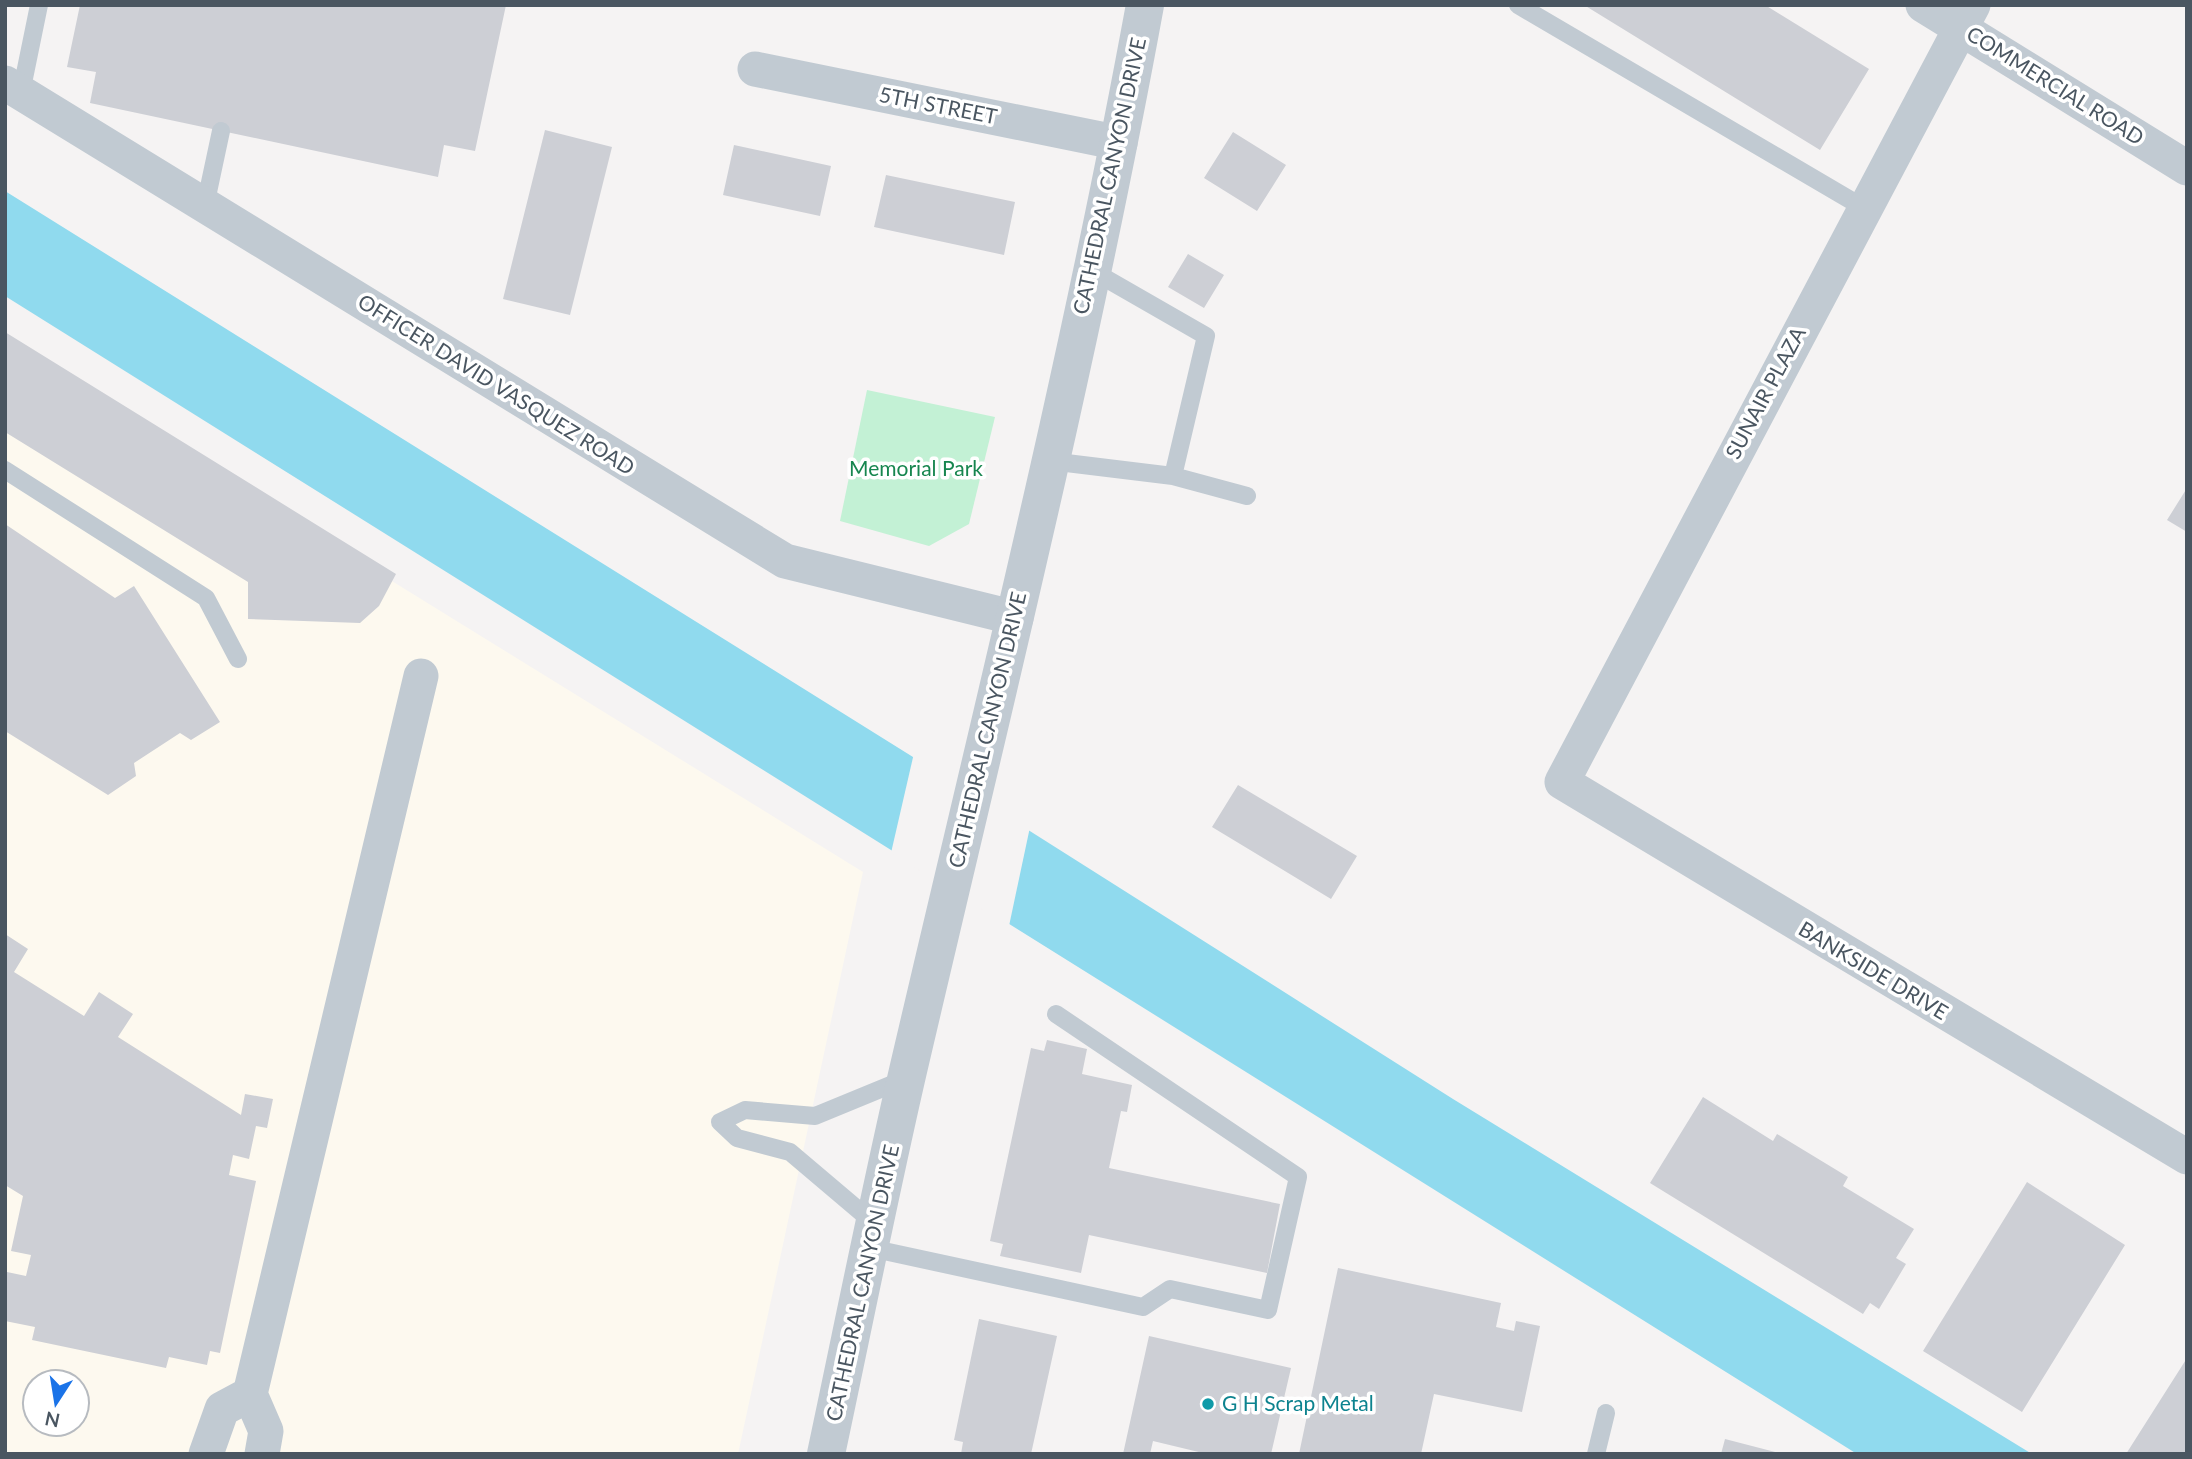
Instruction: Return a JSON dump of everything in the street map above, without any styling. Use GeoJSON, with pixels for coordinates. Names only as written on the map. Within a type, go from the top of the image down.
{"type":"FeatureCollection","features":[{"type":"Feature","properties":{"kind":"street","name":"CATHEDRAL CANYON DRIVE"},"geometry":{"type":"LineString","coordinates":[[826,1454],[906,1079],[1016,618],[1120,143],[1145,5]]}},
{"type":"Feature","properties":{"kind":"street","name":"COMMERCIAL ROAD"},"geometry":{"type":"LineString","coordinates":[[1923,5],[1966,16],[2187,168]]}},
{"type":"Feature","properties":{"kind":"street","name":"SUNAIR PLAZA"},"geometry":{"type":"LineString","coordinates":[[1562,782],[1966,16]]}},
{"type":"Feature","properties":{"kind":"street","name":"5TH STREET"},"geometry":{"type":"LineString","coordinates":[[755,69],[1120,143]]}},
{"type":"Feature","properties":{"kind":"street","name":"OFFICER DAVID VASQUEZ ROAD"},"geometry":{"type":"LineString","coordinates":[[13,88],[785,561],[1016,618]]}},
{"type":"Feature","properties":{"kind":"street"},"geometry":{"type":"LineString","coordinates":[[262,1454],[266,1431],[250,1394],[421,676]]}},
{"type":"Feature","properties":{"kind":"street","name":"BANKSIDE DRIVE"},"geometry":{"type":"LineString","coordinates":[[1562,782],[2187,1157]]}},
{"type":"Feature","properties":{"kind":"street"},"geometry":{"type":"LineString","coordinates":[[206,1454],[222,1409],[250,1394]]}},
{"type":"Feature","properties":{"kind":"lane"},"geometry":{"type":"LineString","coordinates":[[13,88],[39,5]]}},
{"type":"Feature","properties":{"kind":"lane"},"geometry":{"type":"LineString","coordinates":[[1518,5],[1864,208]]}},
{"type":"Feature","properties":{"kind":"lane"},"geometry":{"type":"LineString","coordinates":[[205,206],[220,131]]}},
{"type":"Feature","properties":{"kind":"lane"},"geometry":{"type":"LineString","coordinates":[[1091,270],[1206,336],[1173,476]]}},
{"type":"Feature","properties":{"kind":"lane"},"geometry":{"type":"LineString","coordinates":[[1050,461],[1173,476],[1247,496]]}},
{"type":"Feature","properties":{"kind":"lane"},"geometry":{"type":"LineString","coordinates":[[5,470],[206,598],[238,659]]}},
{"type":"Feature","properties":{"kind":"lane"},"geometry":{"type":"LineString","coordinates":[[906,1079],[815,1116],[745,1110],[720,1122],[737,1138],[790,1152],[873,1236],[1143,1307],[1170,1289],[1268,1310],[1298,1177],[1056,1014]]}},
{"type":"Feature","properties":{"kind":"lane"},"geometry":{"type":"LineString","coordinates":[[1596,1454],[1606,1413]]}},
{"type":"Feature","properties":{"kind":"shaded area"},"geometry":{"type":"Polygon","coordinates":[[[5,342],[863,872],[738,1454],[5,1454],[5,342]]]}},
{"type":"Feature","properties":{"kind":"green space","name":"Memorial Park"},"geometry":{"type":"Polygon","coordinates":[[[867,390],[995,417],[969,524],[929,546],[840,521],[867,390]]]}},
{"type":"Feature","properties":{"kind":"water"},"geometry":{"type":"Polygon","coordinates":[[[5,191],[913,757],[1453,1099],[2032,1454],[1857,1454],[5,296],[5,191]]]}},
{"type":"Feature","properties":{"kind":"pier"},"geometry":{"type":"Polygon","coordinates":[[[914,753],[1030,827],[1009,926],[891,853],[914,753]]]}},
{"type":"Feature","properties":{"kind":"building"},"geometry":{"type":"Polygon","coordinates":[[[80,5],[506,5],[475,151],[444,145],[438,177],[90,103],[96,72],[67,67],[80,5]]]}},
{"type":"Feature","properties":{"kind":"building"},"geometry":{"type":"Polygon","coordinates":[[[1584,5],[1765,5],[1869,69],[1820,150],[1584,5]]]}},
{"type":"Feature","properties":{"kind":"building"},"geometry":{"type":"Polygon","coordinates":[[[545,130],[612,147],[570,315],[503,299],[545,130]]]}},
{"type":"Feature","properties":{"kind":"building"},"geometry":{"type":"Polygon","coordinates":[[[1233,132],[1286,165],[1257,211],[1204,178],[1233,132]]]}},
{"type":"Feature","properties":{"kind":"building"},"geometry":{"type":"Polygon","coordinates":[[[734,145],[831,166],[820,216],[723,195],[734,145]]]}},
{"type":"Feature","properties":{"kind":"building"},"geometry":{"type":"Polygon","coordinates":[[[886,175],[1015,202],[1004,255],[874,227],[886,175]]]}},
{"type":"Feature","properties":{"kind":"building"},"geometry":{"type":"Polygon","coordinates":[[[1188,254],[1224,275],[1204,308],[1168,287],[1188,254]]]}},
{"type":"Feature","properties":{"kind":"building"},"geometry":{"type":"Polygon","coordinates":[[[5,332],[396,574],[379,606],[360,623],[248,619],[248,582],[5,432],[5,332]]]}},
{"type":"Feature","properties":{"kind":"building"},"geometry":{"type":"Polygon","coordinates":[[[2187,488],[2187,532],[2167,520],[2187,488]]]}},
{"type":"Feature","properties":{"kind":"building"},"geometry":{"type":"Polygon","coordinates":[[[5,524],[115,598],[134,586],[220,722],[191,740],[180,733],[134,763],[136,776],[108,795],[5,731],[5,524]]]}},
{"type":"Feature","properties":{"kind":"building"},"geometry":{"type":"Polygon","coordinates":[[[1238,785],[1357,856],[1331,899],[1212,827],[1238,785]]]}},
{"type":"Feature","properties":{"kind":"building"},"geometry":{"type":"Polygon","coordinates":[[[5,934],[28,949],[14,972],[84,1016],[99,992],[133,1014],[118,1037],[241,1115],[245,1094],[273,1099],[267,1128],[256,1126],[249,1159],[233,1155],[229,1175],[256,1181],[220,1353],[210,1351],[207,1365],[169,1357],[166,1368],[32,1340],[35,1327],[5,1321],[7,1272],[26,1276],[31,1255],[11,1251],[23,1196],[5,1185],[5,934]]]}},
{"type":"Feature","properties":{"kind":"building"},"geometry":{"type":"Polygon","coordinates":[[[1047,1040],[1087,1049],[1082,1074],[1132,1085],[1127,1112],[1121,1111],[1109,1168],[1280,1204],[1267,1273],[1089,1235],[1081,1273],[1000,1256],[1003,1244],[990,1241],[1031,1048],[1044,1051],[1047,1040]]]}},
{"type":"Feature","properties":{"kind":"building"},"geometry":{"type":"Polygon","coordinates":[[[1703,1097],[1773,1141],[1777,1134],[1848,1177],[1843,1186],[1914,1229],[1896,1258],[1906,1264],[1879,1309],[1870,1303],[1863,1314],[1650,1183],[1703,1097]]]}},
{"type":"Feature","properties":{"kind":"building"},"geometry":{"type":"Polygon","coordinates":[[[2027,1182],[2125,1245],[2022,1412],[1923,1351],[2027,1182]]]}},
{"type":"Feature","properties":{"kind":"building"},"geometry":{"type":"Polygon","coordinates":[[[1338,1268],[1501,1303],[1496,1327],[1514,1331],[1516,1321],[1540,1326],[1522,1412],[1434,1394],[1421,1454],[1299,1454],[1338,1268]]]}},
{"type":"Feature","properties":{"kind":"building"},"geometry":{"type":"Polygon","coordinates":[[[979,1319],[1057,1336],[1031,1454],[961,1454],[963,1442],[954,1440],[979,1319]]]}},
{"type":"Feature","properties":{"kind":"building","name":"G H Scrap Metal"},"geometry":{"type":"Polygon","coordinates":[[[1149,1336],[1291,1368],[1271,1454],[1207,1454],[1153,1441],[1150,1454],[1123,1454],[1149,1336]]]}},
{"type":"Feature","properties":{"kind":"building"},"geometry":{"type":"Polygon","coordinates":[[[2187,1358],[2187,1454],[2126,1454],[2187,1358]]]}},
{"type":"Feature","properties":{"kind":"building"},"geometry":{"type":"Polygon","coordinates":[[[1725,1439],[1779,1453],[1779,1454],[1721,1454],[1725,1439]]]}},
{"type":"Feature","properties":{"kind":"place","name":"G H Scrap Metal"},"geometry":{"type":"Point","coordinates":[1208,1404]}}]}
